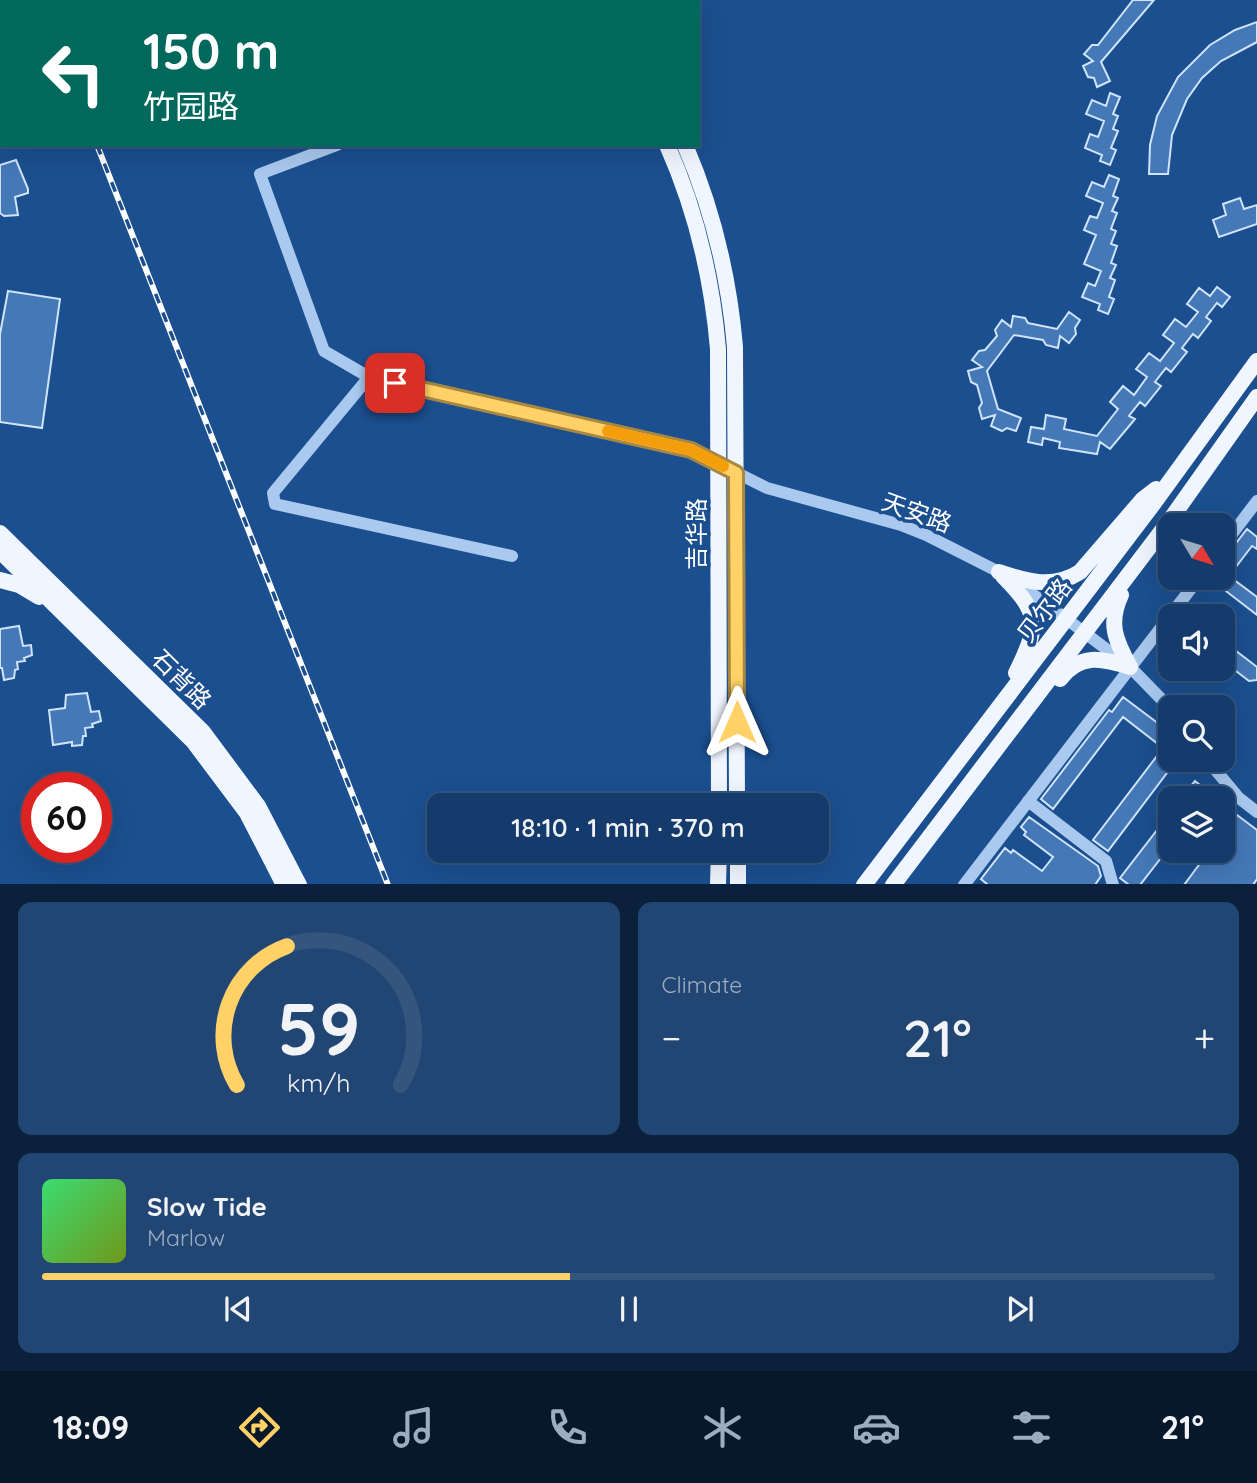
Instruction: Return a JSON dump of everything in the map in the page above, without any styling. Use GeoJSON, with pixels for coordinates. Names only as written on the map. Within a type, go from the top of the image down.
{"type":"FeatureCollection","features":[{"type":"Feature","properties":{"kind":"main road","name":"吉华路"},"geometry":{"type":"LineString","coordinates":[[668,147],[694,215],[712,294],[720,376],[719,793]]}},
{"type":"Feature","properties":{"kind":"main road","name":"吉华路"},"geometry":{"type":"LineString","coordinates":[[686,147],[709,210],[729,292],[736,375],[737,793]]}},
{"type":"Feature","properties":{"kind":"main road","name":"贝尔路"},"geometry":{"type":"LineString","coordinates":[[864,884],[1066,619],[1257,361]]}},
{"type":"Feature","properties":{"kind":"main road","name":"贝尔路"},"geometry":{"type":"LineString","coordinates":[[893,884],[1146,551],[1257,397]]}},
{"type":"Feature","properties":{"kind":"main road"},"geometry":{"type":"LineString","coordinates":[[999,572],[1038,583],[1067,579],[1080,572],[1143,499],[1174,474]]}},
{"type":"Feature","properties":{"kind":"main road","name":"石背路"},"geometry":{"type":"LineString","coordinates":[[1,541],[63,612],[200,750],[247,813],[285,884]]}},
{"type":"Feature","properties":{"kind":"main road","name":"石背路"},"geometry":{"type":"LineString","coordinates":[[1,541],[203,732],[258,806],[299,884]]}},
{"type":"Feature","properties":{"kind":"main road"},"geometry":{"type":"LineString","coordinates":[[1130,667],[1120,649],[1113,613],[1146,551]]}},
{"type":"Feature","properties":{"kind":"main road"},"geometry":{"type":"LineString","coordinates":[[999,572],[1026,602],[1034,626],[1002,703]]}},
{"type":"Feature","properties":{"kind":"main road"},"geometry":{"type":"LineString","coordinates":[[0,580],[19,585],[63,612]]}},
{"type":"Feature","properties":{"kind":"main road"},"geometry":{"type":"LineString","coordinates":[[974,778],[1015,740],[1066,671],[1077,662],[1098,659],[1130,667]]}},
{"type":"Feature","properties":{"kind":"main road"},"geometry":{"type":"LineString","coordinates":[[718,884],[719,863]]}},
{"type":"Feature","properties":{"kind":"main road"},"geometry":{"type":"LineString","coordinates":[[738,863],[738,884]]}},
{"type":"Feature","properties":{"kind":"street","name":"天安路"},"geometry":{"type":"LineString","coordinates":[[332,147],[260,174],[324,351],[369,377],[691,450],[766,488],[901,525],[999,572],[1130,667],[1158,696]]}},
{"type":"Feature","properties":{"kind":"street"},"geometry":{"type":"LineString","coordinates":[[369,377],[273,493],[275,504],[512,556]]}},
{"type":"Feature","properties":{"kind":"street"},"geometry":{"type":"LineString","coordinates":[[1236,531],[1255,510]]}},
{"type":"Feature","properties":{"kind":"street"},"geometry":{"type":"LineString","coordinates":[[964,884],[1190,590]]}},
{"type":"Feature","properties":{"kind":"street"},"geometry":{"type":"LineString","coordinates":[[1217,772],[1239,798],[1257,812]]}},
{"type":"Feature","properties":{"kind":"street"},"geometry":{"type":"LineString","coordinates":[[1028,801],[1107,861],[1113,884]]}},
{"type":"Feature","properties":{"kind":"building"},"geometry":{"type":"Polygon","coordinates":[[[1133,0],[1154,0],[1101,62],[1110,81],[1097,87],[1094,78],[1088,77],[1083,66],[1093,61],[1084,54],[1092,45],[1098,45],[1133,0]]]}},
{"type":"Feature","properties":{"kind":"building"},"geometry":{"type":"Polygon","coordinates":[[[1257,22],[1257,42],[1221,61],[1202,78],[1187,99],[1172,135],[1168,174],[1149,174],[1150,145],[1157,116],[1178,77],[1210,45],[1235,30],[1257,22]]]}},
{"type":"Feature","properties":{"kind":"building"},"geometry":{"type":"Polygon","coordinates":[[[1110,93],[1120,97],[1113,114],[1118,116],[1113,129],[1118,131],[1111,148],[1116,150],[1110,165],[1100,161],[1102,155],[1085,148],[1090,134],[1098,137],[1104,121],[1086,114],[1092,100],[1106,106],[1110,93]]]}},
{"type":"Feature","properties":{"kind":"building"},"geometry":{"type":"Polygon","coordinates":[[[16,160],[28,193],[15,197],[18,215],[4,216],[0,213],[0,165],[16,160]]]}},
{"type":"Feature","properties":{"kind":"building"},"geometry":{"type":"Polygon","coordinates":[[[1109,175],[1119,179],[1113,196],[1118,198],[1112,211],[1117,213],[1111,229],[1116,231],[1111,244],[1117,246],[1111,263],[1116,265],[1110,278],[1115,280],[1109,297],[1114,299],[1108,314],[1098,310],[1100,304],[1082,297],[1088,283],[1095,286],[1101,271],[1084,264],[1096,235],[1084,230],[1090,216],[1097,218],[1103,203],[1086,196],[1092,182],[1104,187],[1109,175]]]}},
{"type":"Feature","properties":{"kind":"building"},"geometry":{"type":"Polygon","coordinates":[[[1240,198],[1244,209],[1257,205],[1257,224],[1219,237],[1213,220],[1226,215],[1223,204],[1240,198]]]}},
{"type":"Feature","properties":{"kind":"building"},"geometry":{"type":"Polygon","coordinates":[[[1217,287],[1230,297],[1222,307],[1217,303],[1206,317],[1211,321],[1198,338],[1193,334],[1182,348],[1187,352],[1171,372],[1166,368],[1155,382],[1161,386],[1145,406],[1140,402],[1129,416],[1135,419],[1110,449],[1100,442],[1097,454],[1059,448],[1060,442],[1043,438],[1042,445],[1028,442],[1031,427],[1044,429],[1046,415],[1066,419],[1064,429],[1097,436],[1118,409],[1110,402],[1123,386],[1134,395],[1147,377],[1136,369],[1149,353],[1160,361],[1174,343],[1163,335],[1175,319],[1186,327],[1198,312],[1187,304],[1199,288],[1210,296],[1217,287]]]}},
{"type":"Feature","properties":{"kind":"building"},"geometry":{"type":"Polygon","coordinates":[[[8,291],[60,299],[42,428],[0,422],[0,334],[8,291]]]}},
{"type":"Feature","properties":{"kind":"building"},"geometry":{"type":"Polygon","coordinates":[[[1069,312],[1080,320],[1075,328],[1076,334],[1069,343],[1060,336],[1058,348],[1046,345],[1043,340],[1014,335],[987,371],[998,409],[1021,418],[1016,431],[1007,428],[1002,431],[991,426],[995,415],[982,419],[979,408],[982,403],[977,385],[971,382],[968,371],[982,367],[972,360],[997,336],[995,330],[1002,320],[1011,327],[1013,316],[1025,318],[1028,323],[1057,329],[1069,312]]]}},
{"type":"Feature","properties":{"kind":"building"},"geometry":{"type":"Polygon","coordinates":[[[1247,529],[1257,537],[1257,549],[1252,546],[1236,567],[1236,543],[1247,529]]]}},
{"type":"Feature","properties":{"kind":"building"},"geometry":{"type":"Polygon","coordinates":[[[1236,581],[1257,597],[1257,615],[1225,590],[1236,590],[1236,581]]]}},
{"type":"Feature","properties":{"kind":"building"},"geometry":{"type":"Polygon","coordinates":[[[19,626],[23,646],[31,645],[32,655],[24,658],[25,661],[17,662],[18,669],[15,670],[14,678],[4,680],[0,668],[0,629],[19,626]]]}},
{"type":"Feature","properties":{"kind":"building"},"geometry":{"type":"Polygon","coordinates":[[[1235,650],[1257,667],[1257,680],[1249,681],[1235,670],[1235,650]]]}},
{"type":"Feature","properties":{"kind":"building"},"geometry":{"type":"Polygon","coordinates":[[[87,693],[91,712],[99,711],[101,721],[92,724],[93,727],[85,728],[86,736],[83,736],[82,745],[72,746],[72,742],[53,745],[49,710],[65,708],[66,695],[87,693]]]}},
{"type":"Feature","properties":{"kind":"building"},"geometry":{"type":"Polygon","coordinates":[[[1123,697],[1158,723],[1158,744],[1123,717],[1053,809],[1041,799],[1109,710],[1112,712],[1123,697]]]}},
{"type":"Feature","properties":{"kind":"building"},"geometry":{"type":"Polygon","coordinates":[[[1158,755],[1158,772],[1168,772],[1108,851],[1093,840],[1158,755]]]}},
{"type":"Feature","properties":{"kind":"building"},"geometry":{"type":"Polygon","coordinates":[[[1237,815],[1257,830],[1257,879],[1254,884],[1185,884],[1200,863],[1235,863],[1237,815]]]}},
{"type":"Feature","properties":{"kind":"building"},"geometry":{"type":"Polygon","coordinates":[[[1029,817],[1098,866],[1101,876],[1096,884],[987,884],[981,879],[1005,848],[1011,853],[1013,850],[1042,871],[1053,857],[1024,835],[1026,832],[1021,827],[1029,817]]]}},
{"type":"Feature","properties":{"kind":"building"},"geometry":{"type":"Polygon","coordinates":[[[1158,829],[1158,862],[1141,884],[1128,884],[1120,878],[1158,829]]]}},
{"type":"Feature","properties":{"kind":"railway"},"geometry":{"type":"LineString","coordinates":[[98,147],[388,884]]}},
{"type":"Feature","properties":{"kind":"slow traffic"},"geometry":{"type":"LineString","coordinates":[[608,431],[691,450],[723,466]]}},
{"type":"Feature","properties":{"kind":"route"},"geometry":{"type":"LineString","coordinates":[[395,383],[691,450],[736,473],[737,722]]}}]}
